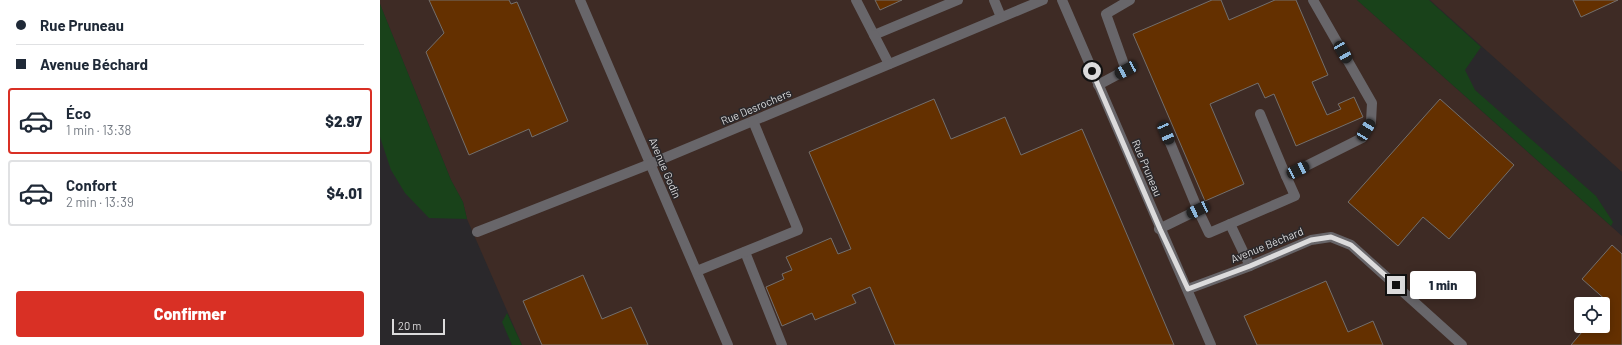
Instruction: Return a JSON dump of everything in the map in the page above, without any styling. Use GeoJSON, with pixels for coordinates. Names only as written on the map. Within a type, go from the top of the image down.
{"type":"FeatureCollection","features":[{"type":"Feature","properties":{"kind":"street","name":"Avenue Godin"},"geometry":{"type":"LineString","coordinates":[[580,0],[728,345]]}},
{"type":"Feature","properties":{"kind":"street"},"geometry":{"type":"LineString","coordinates":[[856,0],[889,64]]}},
{"type":"Feature","properties":{"kind":"street"},"geometry":{"type":"LineString","coordinates":[[874,35],[958,0]]}},
{"type":"Feature","properties":{"kind":"street"},"geometry":{"type":"LineString","coordinates":[[994,0],[1002,17]]}},
{"type":"Feature","properties":{"kind":"street","name":"Rue Desrochers"},"geometry":{"type":"LineString","coordinates":[[477,232],[650,164],[1043,0]]}},
{"type":"Feature","properties":{"kind":"street","name":"Rue Pruneau"},"geometry":{"type":"LineString","coordinates":[[1062,0],[1211,345]]}},
{"type":"Feature","properties":{"kind":"street"},"geometry":{"type":"LineString","coordinates":[[1098,85],[1126,70],[1106,14],[1130,0]]}},
{"type":"Feature","properties":{"kind":"street"},"geometry":{"type":"LineString","coordinates":[[1286,176],[1362,138],[1371,122],[1372,103],[1313,0]]}},
{"type":"Feature","properties":{"kind":"street"},"geometry":{"type":"LineString","coordinates":[[1166,133],[1209,233],[1294,196],[1260,114]]}},
{"type":"Feature","properties":{"kind":"street"},"geometry":{"type":"LineString","coordinates":[[697,271],[798,230],[753,121]]}},
{"type":"Feature","properties":{"kind":"street"},"geometry":{"type":"LineString","coordinates":[[1160,229],[1198,210]]}},
{"type":"Feature","properties":{"kind":"street"},"geometry":{"type":"LineString","coordinates":[[1230,224],[1250,266]]}},
{"type":"Feature","properties":{"kind":"street","name":"Avenue Béchard"},"geometry":{"type":"LineString","coordinates":[[1188,289],[1250,266],[1311,240],[1331,237],[1351,245],[1462,345]]}},
{"type":"Feature","properties":{"kind":"street"},"geometry":{"type":"LineString","coordinates":[[745,252],[782,345]]}},
{"type":"Feature","properties":{"kind":"shaded area"},"geometry":{"type":"Polygon","coordinates":[[[380,0],[1357,0],[1622,236],[1622,345],[522,345],[467,219],[463,202],[451,180],[380,4],[380,0]]]}},
{"type":"Feature","properties":{"kind":"shaded area"},"geometry":{"type":"Polygon","coordinates":[[[1430,0],[1622,0],[1622,172],[1430,0]]]}},
{"type":"Feature","properties":{"kind":"green space"},"geometry":{"type":"Polygon","coordinates":[[[1357,0],[1429,0],[1481,47],[1465,70],[1475,90],[1596,196],[1613,222],[1611,226],[1357,0]]]}},
{"type":"Feature","properties":{"kind":"green space"},"geometry":{"type":"Polygon","coordinates":[[[380,4],[451,180],[463,202],[467,219],[429,218],[405,193],[391,170],[380,137],[380,4]]]}},
{"type":"Feature","properties":{"kind":"green space"},"geometry":{"type":"Polygon","coordinates":[[[507,313],[522,345],[512,345],[502,322],[507,313]]]}},
{"type":"Feature","properties":{"kind":"building"},"geometry":{"type":"Polygon","coordinates":[[[429,0],[509,0],[511,4],[517,2],[568,121],[532,137],[529,129],[469,155],[426,52],[444,33],[429,0]]]}},
{"type":"Feature","properties":{"kind":"building"},"geometry":{"type":"Polygon","coordinates":[[[875,0],[902,0],[880,10],[875,0]]]}},
{"type":"Feature","properties":{"kind":"building"},"geometry":{"type":"Polygon","coordinates":[[[1212,0],[1221,0],[1229,20],[1275,0],[1296,0],[1328,75],[1312,82],[1327,115],[1341,109],[1338,104],[1354,97],[1363,117],[1296,146],[1274,94],[1265,98],[1258,83],[1210,104],[1244,184],[1205,201],[1133,34],[1212,0]]]}},
{"type":"Feature","properties":{"kind":"building"},"geometry":{"type":"Polygon","coordinates":[[[1573,0],[1618,0],[1581,17],[1573,0]]]}},
{"type":"Feature","properties":{"kind":"building"},"geometry":{"type":"Polygon","coordinates":[[[934,99],[951,139],[1005,117],[1021,155],[1082,129],[1174,345],[895,345],[870,287],[852,295],[856,303],[815,320],[812,313],[782,326],[766,287],[784,279],[782,274],[792,270],[786,257],[831,238],[838,254],[851,249],[809,152],[934,99]]]}},
{"type":"Feature","properties":{"kind":"building"},"geometry":{"type":"Polygon","coordinates":[[[1440,99],[1514,165],[1449,239],[1423,217],[1398,246],[1348,202],[1440,99]]]}},
{"type":"Feature","properties":{"kind":"building"},"geometry":{"type":"Polygon","coordinates":[[[1612,245],[1622,254],[1622,345],[1571,345],[1581,333],[1610,333],[1610,297],[1602,297],[1582,279],[1612,245]]]}},
{"type":"Feature","properties":{"kind":"building"},"geometry":{"type":"Polygon","coordinates":[[[583,275],[602,319],[631,307],[648,345],[542,345],[523,301],[583,275]]]}},
{"type":"Feature","properties":{"kind":"building"},"geometry":{"type":"Polygon","coordinates":[[[1326,281],[1348,332],[1373,321],[1383,345],[1257,345],[1244,316],[1326,281]]]}},
{"type":"Feature","properties":{"kind":"route"},"geometry":{"type":"LineString","coordinates":[[1092,71],[1160,229],[1188,289],[1250,266],[1311,240],[1331,237],[1351,245],[1396,285]]}}]}
